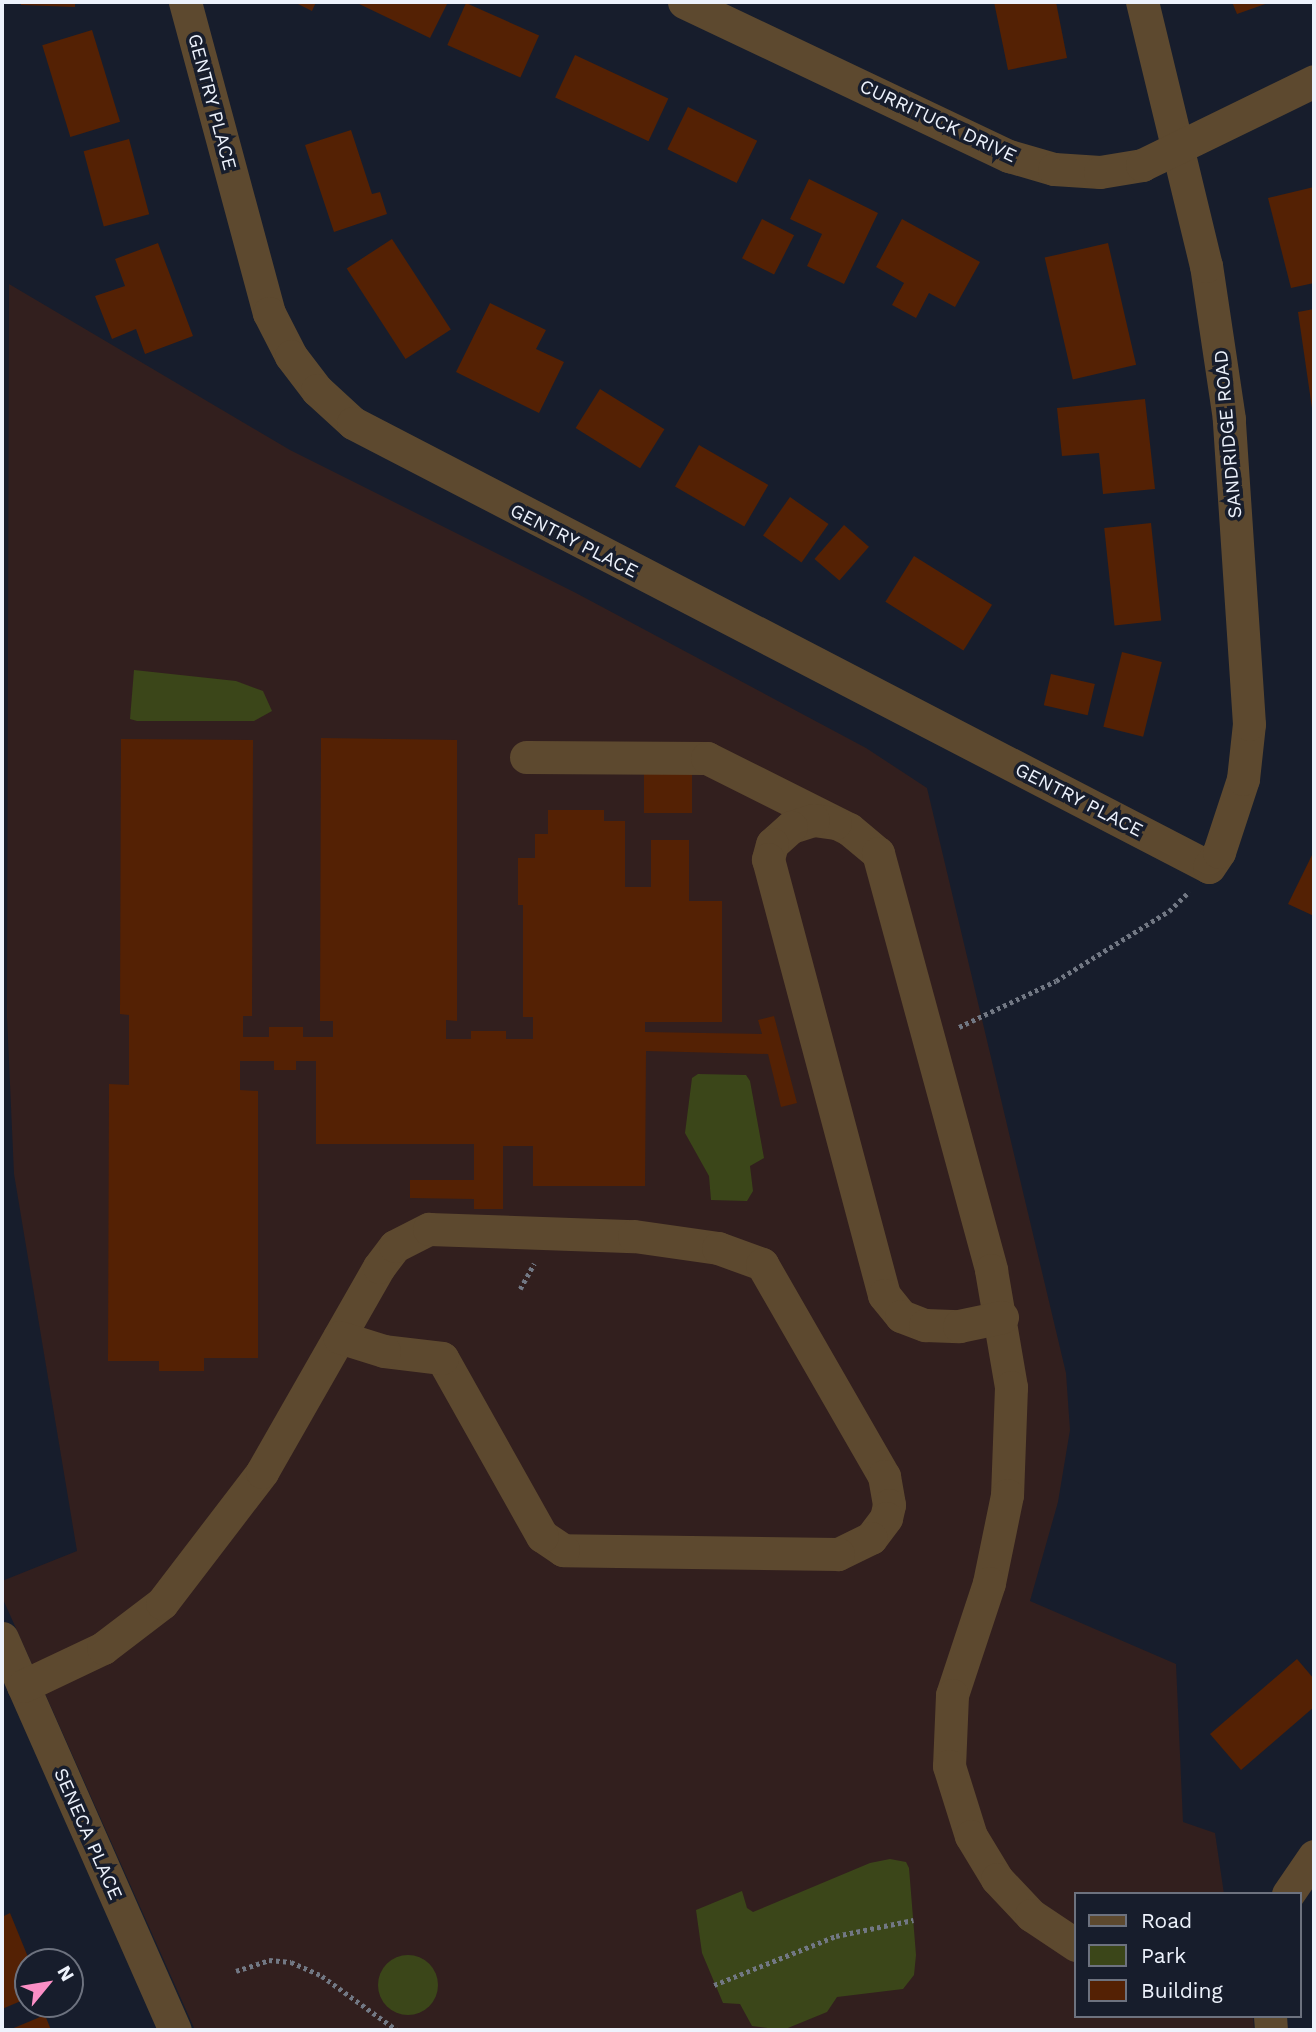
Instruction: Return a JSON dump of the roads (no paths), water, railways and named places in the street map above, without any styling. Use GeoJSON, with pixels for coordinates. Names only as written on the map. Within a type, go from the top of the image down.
{"type":"FeatureCollection","features":[{"type":"Feature","properties":{"kind":"street","name":"GENTRY PLACE"},"geometry":{"type":"LineString","coordinates":[[185,2],[270,313],[290,356],[317,390],[353,423],[1209,867]]}},
{"type":"Feature","properties":{"kind":"street","name":"CURRITUCK DRIVE"},"geometry":{"type":"LineString","coordinates":[[684,2],[1009,156],[1054,169],[1100,172],[1143,165],[1314,81]]}},
{"type":"Feature","properties":{"kind":"street","name":"SANDRIDGE ROAD"},"geometry":{"type":"LineString","coordinates":[[1142,2],[1214,304],[1226,394],[1249,724],[1243,779],[1219,852],[1209,867]]}},
{"type":"Feature","properties":{"kind":"street"},"geometry":{"type":"LineString","coordinates":[[526,757],[692,755],[739,771],[838,823],[866,841],[886,870],[1002,1317],[1012,1387],[1011,1465],[989,1583],[953,1695],[949,1766],[971,1836],[997,1879],[1031,1915],[1074,1944]]}},
{"type":"Feature","properties":{"kind":"street"},"geometry":{"type":"LineString","coordinates":[[739,771],[753,786],[766,813],[763,842],[884,1295],[901,1316],[925,1325],[958,1326],[1002,1317]]}},
{"type":"Feature","properties":{"kind":"street"},"geometry":{"type":"LineString","coordinates":[[768,859],[772,844],[791,827],[813,820],[838,823]]}},
{"type":"Feature","properties":{"kind":"street"},"geometry":{"type":"LineString","coordinates":[[23,1686],[114,1642],[162,1603],[237,1511],[387,1255],[405,1239],[429,1229],[634,1236],[740,1254],[770,1273],[884,1476],[889,1505],[886,1518],[871,1538],[838,1554],[563,1550],[542,1536],[442,1358],[384,1351],[339,1337]]}},
{"type":"Feature","properties":{"kind":"street","name":"SENECA PLACE"},"geometry":{"type":"LineString","coordinates":[[2,1638],[175,2030]]}},
{"type":"Feature","properties":{"kind":"street"},"geometry":{"type":"LineString","coordinates":[[1289,1892],[1314,1856]]}}]}
